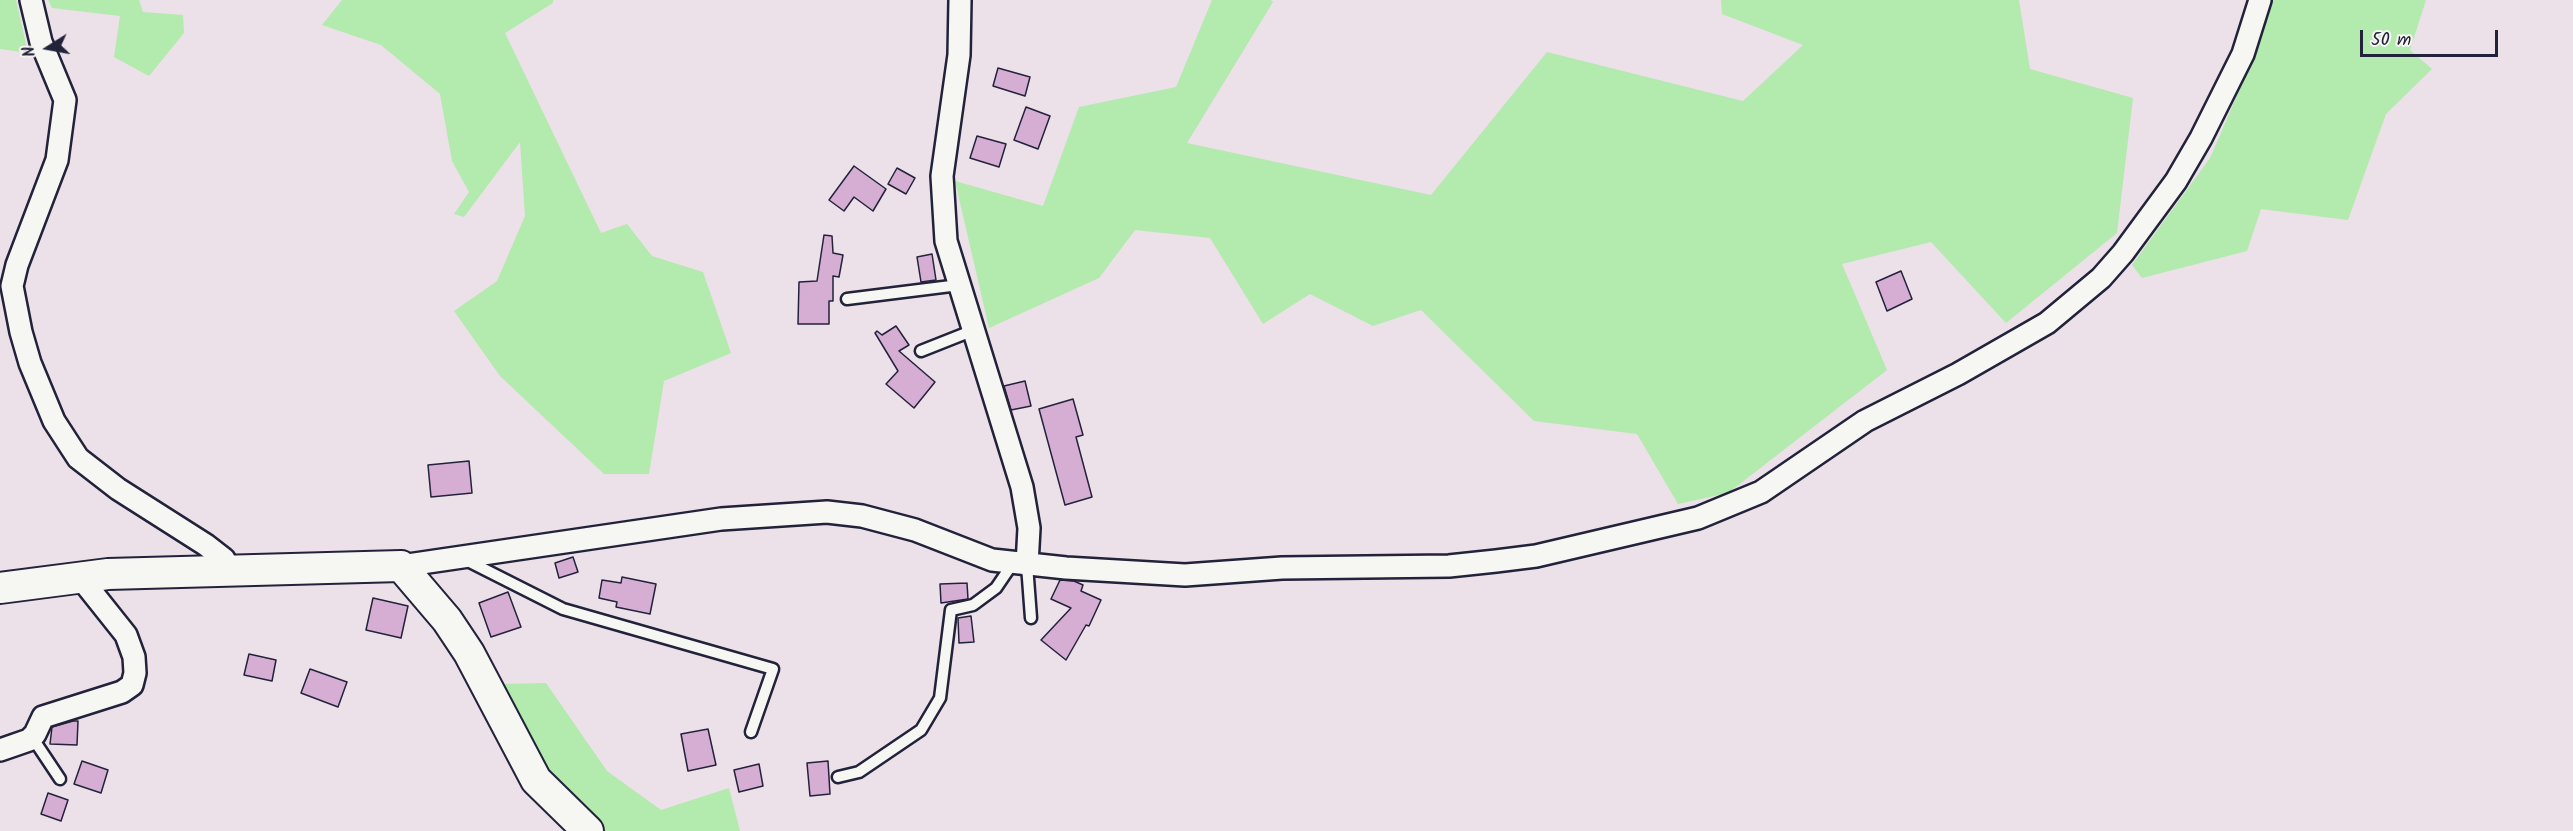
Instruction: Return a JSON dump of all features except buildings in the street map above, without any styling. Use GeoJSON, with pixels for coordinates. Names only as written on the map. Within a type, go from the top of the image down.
{"type":"FeatureCollection","features":[{"type":"Feature","properties":{"kind":"street"},"geometry":{"type":"LineString","coordinates":[[31,0],[41,42],[65,100],[57,160],[16,265],[12,286],[30,363],[54,421],[78,458],[118,489],[206,545],[224,559],[229,570]]}},
{"type":"Feature","properties":{"kind":"street"},"geometry":{"type":"LineString","coordinates":[[960,0],[959,55],[945,148],[942,199],[946,241],[995,394],[1026,506],[1029,528],[1020,564]]}},
{"type":"Feature","properties":{"kind":"street"},"geometry":{"type":"LineString","coordinates":[[0,588],[79,576],[401,566],[721,519],[827,512],[862,516],[915,530],[976,555],[1020,564],[1185,575],[1282,568],[1449,566],[1536,556],[1698,518],[1761,492],[1865,421],[1958,374],[2047,323],[2101,278],[2123,253],[2176,181],[2201,138],[2243,54],[2260,0]]}},
{"type":"Feature","properties":{"kind":"street"},"geometry":{"type":"LineString","coordinates":[[401,566],[447,620],[469,653],[536,780],[588,831]]}},
{"type":"Feature","properties":{"kind":"street"},"geometry":{"type":"LineString","coordinates":[[0,750],[32,737],[43,717],[122,692],[132,685],[134,657],[126,635],[79,576]]}},
{"type":"Feature","properties":{"kind":"lane"},"geometry":{"type":"LineString","coordinates":[[848,299],[959,285]]}},
{"type":"Feature","properties":{"kind":"lane"},"geometry":{"type":"LineString","coordinates":[[921,351],[974,330]]}},
{"type":"Feature","properties":{"kind":"lane"},"geometry":{"type":"LineString","coordinates":[[459,556],[563,609],[773,669],[752,732]]}},
{"type":"Feature","properties":{"kind":"lane"},"geometry":{"type":"LineString","coordinates":[[1020,564],[1031,618]]}},
{"type":"Feature","properties":{"kind":"lane"},"geometry":{"type":"LineString","coordinates":[[838,777],[860,772],[921,730],[940,698],[951,610],[973,605],[996,588],[1020,564]]}},
{"type":"Feature","properties":{"kind":"lane"},"geometry":{"type":"LineString","coordinates":[[32,737],[60,779]]}},
{"type":"Feature","properties":{"kind":"green space"},"geometry":{"type":"Polygon","coordinates":[[[0,0],[16,0],[28,53],[0,49],[0,0]]]}},
{"type":"Feature","properties":{"kind":"green space"},"geometry":{"type":"Polygon","coordinates":[[[48,0],[139,0],[143,12],[183,15],[184,33],[149,76],[114,57],[120,16],[52,8],[48,0]]]}},
{"type":"Feature","properties":{"kind":"green space"},"geometry":{"type":"Polygon","coordinates":[[[342,0],[553,0],[553,3],[505,33],[601,233],[627,224],[652,256],[703,272],[731,353],[664,381],[649,474],[604,474],[500,376],[454,311],[497,281],[525,216],[520,142],[464,217],[454,214],[469,192],[452,161],[440,94],[381,45],[322,25],[342,0]]]}},
{"type":"Feature","properties":{"kind":"green space"},"geometry":{"type":"Polygon","coordinates":[[[1212,0],[1271,0],[1273,2],[1187,143],[1431,195],[1547,52],[1743,101],[1803,45],[1722,14],[1721,0],[2019,0],[2030,69],[2133,98],[2117,233],[2006,323],[1931,242],[1842,264],[1887,370],[1728,493],[1678,504],[1637,434],[1534,421],[1421,310],[1373,326],[1310,294],[1263,324],[1210,238],[1135,230],[1099,278],[989,328],[955,181],[1043,206],[1079,107],[1176,87],[1212,0]]]}},
{"type":"Feature","properties":{"kind":"green space"},"geometry":{"type":"Polygon","coordinates":[[[2270,0],[2426,0],[2410,50],[2432,69],[2386,114],[2348,220],[2261,209],[2247,251],[2142,278],[2132,265],[2210,158],[2261,40],[2270,0]]]}},
{"type":"Feature","properties":{"kind":"green space"},"geometry":{"type":"Polygon","coordinates":[[[546,683],[607,771],[661,810],[729,788],[740,831],[604,831],[535,761],[500,684],[546,683]]]}}]}
